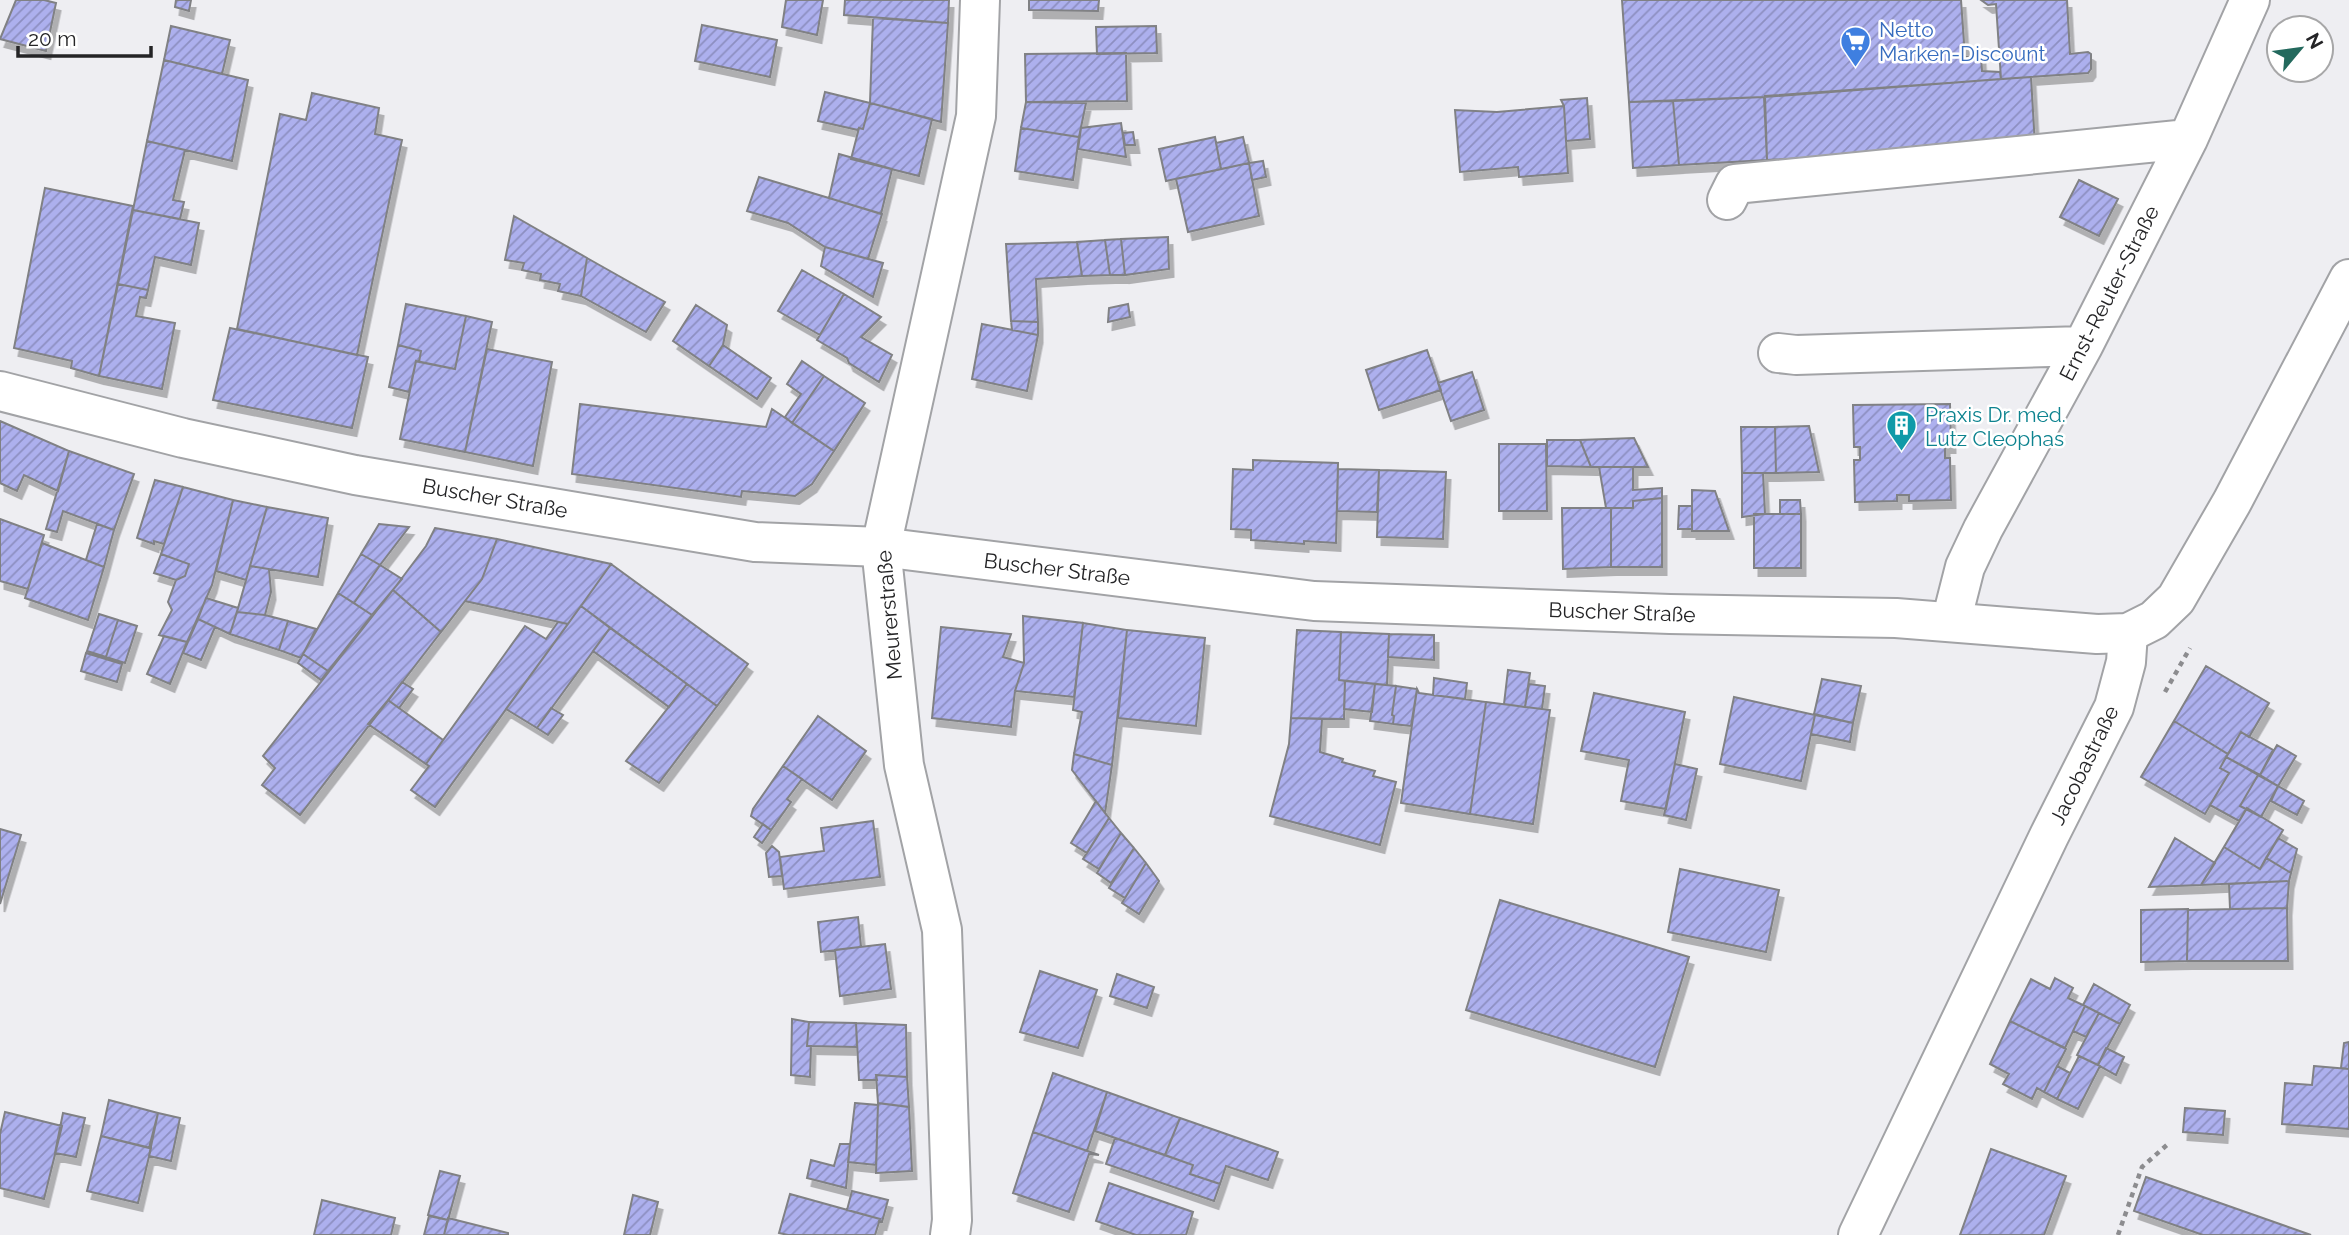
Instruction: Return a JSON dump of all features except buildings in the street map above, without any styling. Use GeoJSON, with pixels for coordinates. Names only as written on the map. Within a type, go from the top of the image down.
{"type":"FeatureCollection","features":[{"type":"Feature","properties":{"kind":"street","name":"Meurerstraße"},"geometry":{"type":"LineString","coordinates":[[950,1235],[942,930],[904,765],[881,547],[976,116],[980,0]]}},
{"type":"Feature","properties":{"kind":"street","name":"Ernst-Reuter-Straße"},"geometry":{"type":"LineString","coordinates":[[1951,622],[1965,567],[1983,529],[2083,346],[2188,139],[2250,0]]}},
{"type":"Feature","properties":{"kind":"street"},"geometry":{"type":"LineString","coordinates":[[1727,200],[1735,184],[2188,139]]}},
{"type":"Feature","properties":{"kind":"street"},"geometry":{"type":"LineString","coordinates":[[2128,633],[2154,620],[2176,599],[2232,502],[2349,279]]}},
{"type":"Feature","properties":{"kind":"street"},"geometry":{"type":"LineString","coordinates":[[1778,353],[1796,355],[2083,346]]}},
{"type":"Feature","properties":{"kind":"street","name":"Buscher Straße"},"geometry":{"type":"LineString","coordinates":[[0,391],[183,438],[355,475],[755,542],[881,547],[1314,601],[1670,614],[1896,618],[2097,634],[2128,633]]}},
{"type":"Feature","properties":{"kind":"street","name":"Jacobastraße"},"geometry":{"type":"LineString","coordinates":[[1858,1235],[2049,836],[2114,707],[2126,662],[2128,633]]}},
{"type":"Feature","properties":{"kind":"path"},"geometry":{"type":"LineString","coordinates":[[2118,1235],[2142,1167],[2168,1144]]}},
{"type":"Feature","properties":{"kind":"place","name":"Netto Marken-Discount"},"geometry":{"type":"Point","coordinates":[1856,68]}},
{"type":"Feature","properties":{"kind":"place","name":"Praxis Dr. med. Lutz Cleophas"},"geometry":{"type":"Point","coordinates":[1902,453]}}]}
